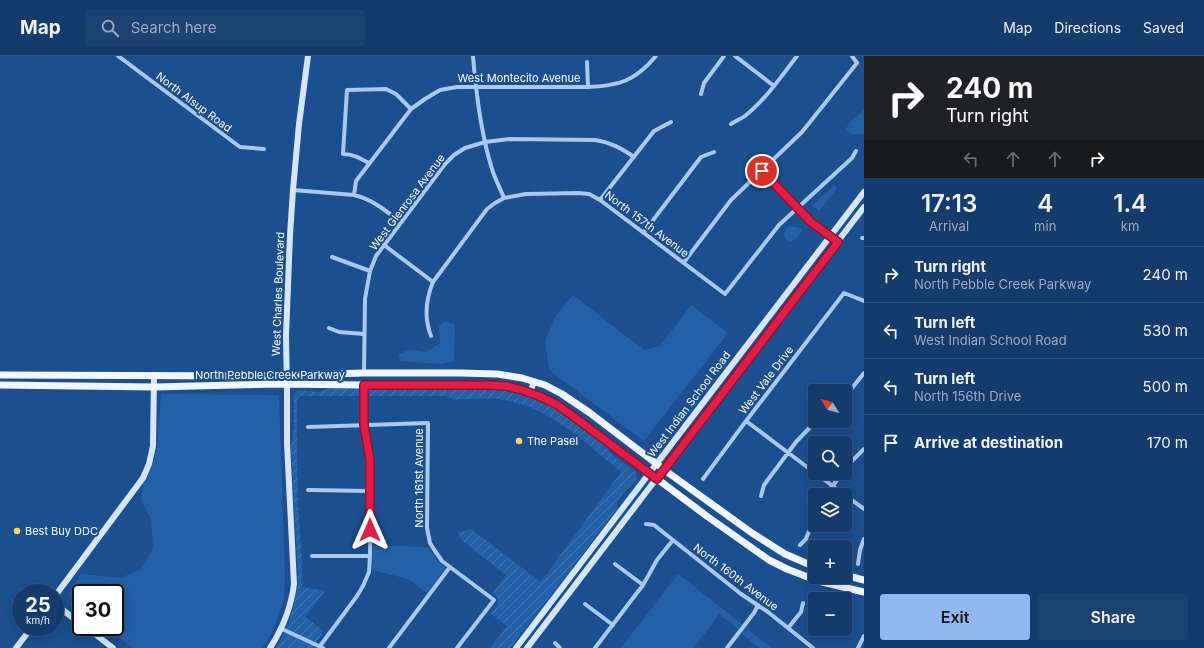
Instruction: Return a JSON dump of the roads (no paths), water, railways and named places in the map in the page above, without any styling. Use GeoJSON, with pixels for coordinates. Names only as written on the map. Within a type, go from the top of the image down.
{"type":"FeatureCollection","features":[{"type":"Feature","properties":{"kind":"main road","name":"West Charles Boulevard"},"geometry":{"type":"LineString","coordinates":[[270,648],[282,629],[288,612],[294,584],[287,463],[286,336],[293,190],[299,124],[308,56]]}},
{"type":"Feature","properties":{"kind":"main road","name":"West Indian School Road"},"geometry":{"type":"LineString","coordinates":[[516,648],[864,192]]}},
{"type":"Feature","properties":{"kind":"main road","name":"West Indian School Road"},"geometry":{"type":"LineString","coordinates":[[527,648],[864,208]]}},
{"type":"Feature","properties":{"kind":"main road","name":"North Pebble Creek Parkway"},"geometry":{"type":"LineString","coordinates":[[0,376],[286,375],[364,373],[490,373],[506,375],[534,382],[550,388],[572,400],[664,470],[770,546],[808,564]]}},
{"type":"Feature","properties":{"kind":"main road"},"geometry":{"type":"LineString","coordinates":[[16,375],[16,386]]}},
{"type":"Feature","properties":{"kind":"main road"},"geometry":{"type":"LineString","coordinates":[[64,584],[143,478],[149,464],[153,446],[154,375]]}},
{"type":"Feature","properties":{"kind":"main road"},"geometry":{"type":"LineString","coordinates":[[530,392],[534,382]]}},
{"type":"Feature","properties":{"kind":"main road","name":"North Pebble Creek Parkway"},"geometry":{"type":"LineString","coordinates":[[0,385],[154,387],[287,385],[506,386],[530,392],[552,402],[568,412],[649,474],[769,560],[818,581],[864,592]]}},
{"type":"Feature","properties":{"kind":"main road"},"geometry":{"type":"LineString","coordinates":[[852,577],[864,580]]}},
{"type":"Feature","properties":{"kind":"main road"},"geometry":{"type":"LineString","coordinates":[[64,611],[72,617]]}},
{"type":"Feature","properties":{"kind":"main road"},"geometry":{"type":"LineString","coordinates":[[16,648],[25,636]]}},
{"type":"Feature","properties":{"kind":"main road"},"geometry":{"type":"LineString","coordinates":[[98,636],[114,648]]}},
{"type":"Feature","properties":{"kind":"street","name":"North Alsup Road"},"geometry":{"type":"LineString","coordinates":[[118,56],[240,147],[264,149]]}},
{"type":"Feature","properties":{"kind":"street"},"geometry":{"type":"LineString","coordinates":[[431,336],[427,326],[426,302],[432,282],[487,209],[504,198],[492,170],[485,142],[475,87],[473,56]]}},
{"type":"Feature","properties":{"kind":"street","name":"West Montecito Avenue"},"geometry":{"type":"LineString","coordinates":[[354,195],[356,181],[411,109],[440,90],[457,87],[608,86],[625,81],[641,72],[656,56]]}},
{"type":"Feature","properties":{"kind":"street"},"geometry":{"type":"LineString","coordinates":[[701,94],[704,83],[724,56]]}},
{"type":"Feature","properties":{"kind":"street"},"geometry":{"type":"LineString","coordinates":[[735,56],[774,86]]}},
{"type":"Feature","properties":{"kind":"street"},"geometry":{"type":"LineString","coordinates":[[731,124],[743,117],[759,103],[797,56]]}},
{"type":"Feature","properties":{"kind":"street"},"geometry":{"type":"LineString","coordinates":[[684,262],[731,200],[802,132],[857,63],[852,56]]}},
{"type":"Feature","properties":{"kind":"street"},"geometry":{"type":"LineString","coordinates":[[587,62],[588,87]]}},
{"type":"Feature","properties":{"kind":"street"},"geometry":{"type":"LineString","coordinates":[[369,163],[350,154],[343,154],[347,90],[386,89],[396,94],[411,109]]}},
{"type":"Feature","properties":{"kind":"street"},"geometry":{"type":"LineString","coordinates":[[600,200],[654,130],[671,122]]}},
{"type":"Feature","properties":{"kind":"street","name":"West Glenrosa Avenue"},"geometry":{"type":"LineString","coordinates":[[364,373],[365,299],[370,271],[376,256],[445,164],[454,155],[465,148],[485,142],[510,139],[595,140],[614,144],[634,157]]}},
{"type":"Feature","properties":{"kind":"street"},"geometry":{"type":"LineString","coordinates":[[797,208],[852,158],[856,151]]}},
{"type":"Feature","properties":{"kind":"street"},"geometry":{"type":"LineString","coordinates":[[644,232],[701,157],[714,152]]}},
{"type":"Feature","properties":{"kind":"street"},"geometry":{"type":"LineString","coordinates":[[762,171],[811,222],[838,242]]}},
{"type":"Feature","properties":{"kind":"street"},"geometry":{"type":"LineString","coordinates":[[293,190],[363,197],[401,222]]}},
{"type":"Feature","properties":{"kind":"street","name":"North 157th Avenue"},"geometry":{"type":"LineString","coordinates":[[504,198],[526,194],[589,194],[600,200],[644,232],[725,294],[779,225],[797,208]]}},
{"type":"Feature","properties":{"kind":"street"},"geometry":{"type":"LineString","coordinates":[[384,245],[432,282]]}},
{"type":"Feature","properties":{"kind":"street"},"geometry":{"type":"LineString","coordinates":[[332,257],[370,271]]}},
{"type":"Feature","properties":{"kind":"street","name":"West Vale Drive"},"geometry":{"type":"LineString","coordinates":[[703,479],[844,293],[864,301]]}},
{"type":"Feature","properties":{"kind":"street"},"geometry":{"type":"LineString","coordinates":[[329,328],[339,332],[364,334]]}},
{"type":"Feature","properties":{"kind":"street"},"geometry":{"type":"LineString","coordinates":[[852,388],[864,373]]}},
{"type":"Feature","properties":{"kind":"street"},"geometry":{"type":"LineString","coordinates":[[282,629],[321,647],[364,586],[369,572],[370,460],[364,425],[364,385]]}},
{"type":"Feature","properties":{"kind":"street"},"geometry":{"type":"LineString","coordinates":[[746,421],[808,468]]}},
{"type":"Feature","properties":{"kind":"street","name":"North 161st Avenue"},"geometry":{"type":"LineString","coordinates":[[308,427],[428,423],[427,528],[430,543],[442,561],[494,600],[457,648]]}},
{"type":"Feature","properties":{"kind":"street"},"geometry":{"type":"LineString","coordinates":[[761,496],[764,485],[796,442],[809,428]]}},
{"type":"Feature","properties":{"kind":"street"},"geometry":{"type":"LineString","coordinates":[[852,461],[864,450]]}},
{"type":"Feature","properties":{"kind":"street"},"geometry":{"type":"LineString","coordinates":[[825,480],[836,488]]}},
{"type":"Feature","properties":{"kind":"street"},"geometry":{"type":"LineString","coordinates":[[833,486],[837,480]]}},
{"type":"Feature","properties":{"kind":"street"},"geometry":{"type":"LineString","coordinates":[[308,490],[370,491]]}},
{"type":"Feature","properties":{"kind":"street"},"geometry":{"type":"LineString","coordinates":[[852,500],[864,509]]}},
{"type":"Feature","properties":{"kind":"street","name":"North 160th Avenue"},"geometry":{"type":"LineString","coordinates":[[646,524],[654,525],[741,594],[758,605],[813,648]]}},
{"type":"Feature","properties":{"kind":"street"},"geometry":{"type":"LineString","coordinates":[[800,545],[806,539],[809,532]]}},
{"type":"Feature","properties":{"kind":"street"},"geometry":{"type":"LineString","coordinates":[[858,564],[860,550],[864,539]]}},
{"type":"Feature","properties":{"kind":"street"},"geometry":{"type":"LineString","coordinates":[[595,648],[643,585],[657,560],[673,540]]}},
{"type":"Feature","properties":{"kind":"street"},"geometry":{"type":"LineString","coordinates":[[312,556],[370,556]]}},
{"type":"Feature","properties":{"kind":"street"},"geometry":{"type":"LineString","coordinates":[[615,564],[643,585]]}},
{"type":"Feature","properties":{"kind":"street"},"geometry":{"type":"LineString","coordinates":[[389,648],[450,567]]}},
{"type":"Feature","properties":{"kind":"street"},"geometry":{"type":"LineString","coordinates":[[788,628],[801,612],[803,603]]}},
{"type":"Feature","properties":{"kind":"street"},"geometry":{"type":"LineString","coordinates":[[585,604],[612,625]]}},
{"type":"Feature","properties":{"kind":"street"},"geometry":{"type":"LineString","coordinates":[[727,648],[754,613],[758,605]]}},
{"type":"Feature","properties":{"kind":"street"},"geometry":{"type":"LineString","coordinates":[[858,648],[864,636]]}},
{"type":"Feature","properties":{"kind":"street"},"geometry":{"type":"LineString","coordinates":[[555,644],[560,648]]}},
{"type":"Feature","properties":{"kind":"place","name":"The Pasel"},"geometry":{"type":"Point","coordinates":[519,441]}},
{"type":"Feature","properties":{"kind":"place","name":"Best Buy DDC"},"geometry":{"type":"Point","coordinates":[17,531]}}]}
